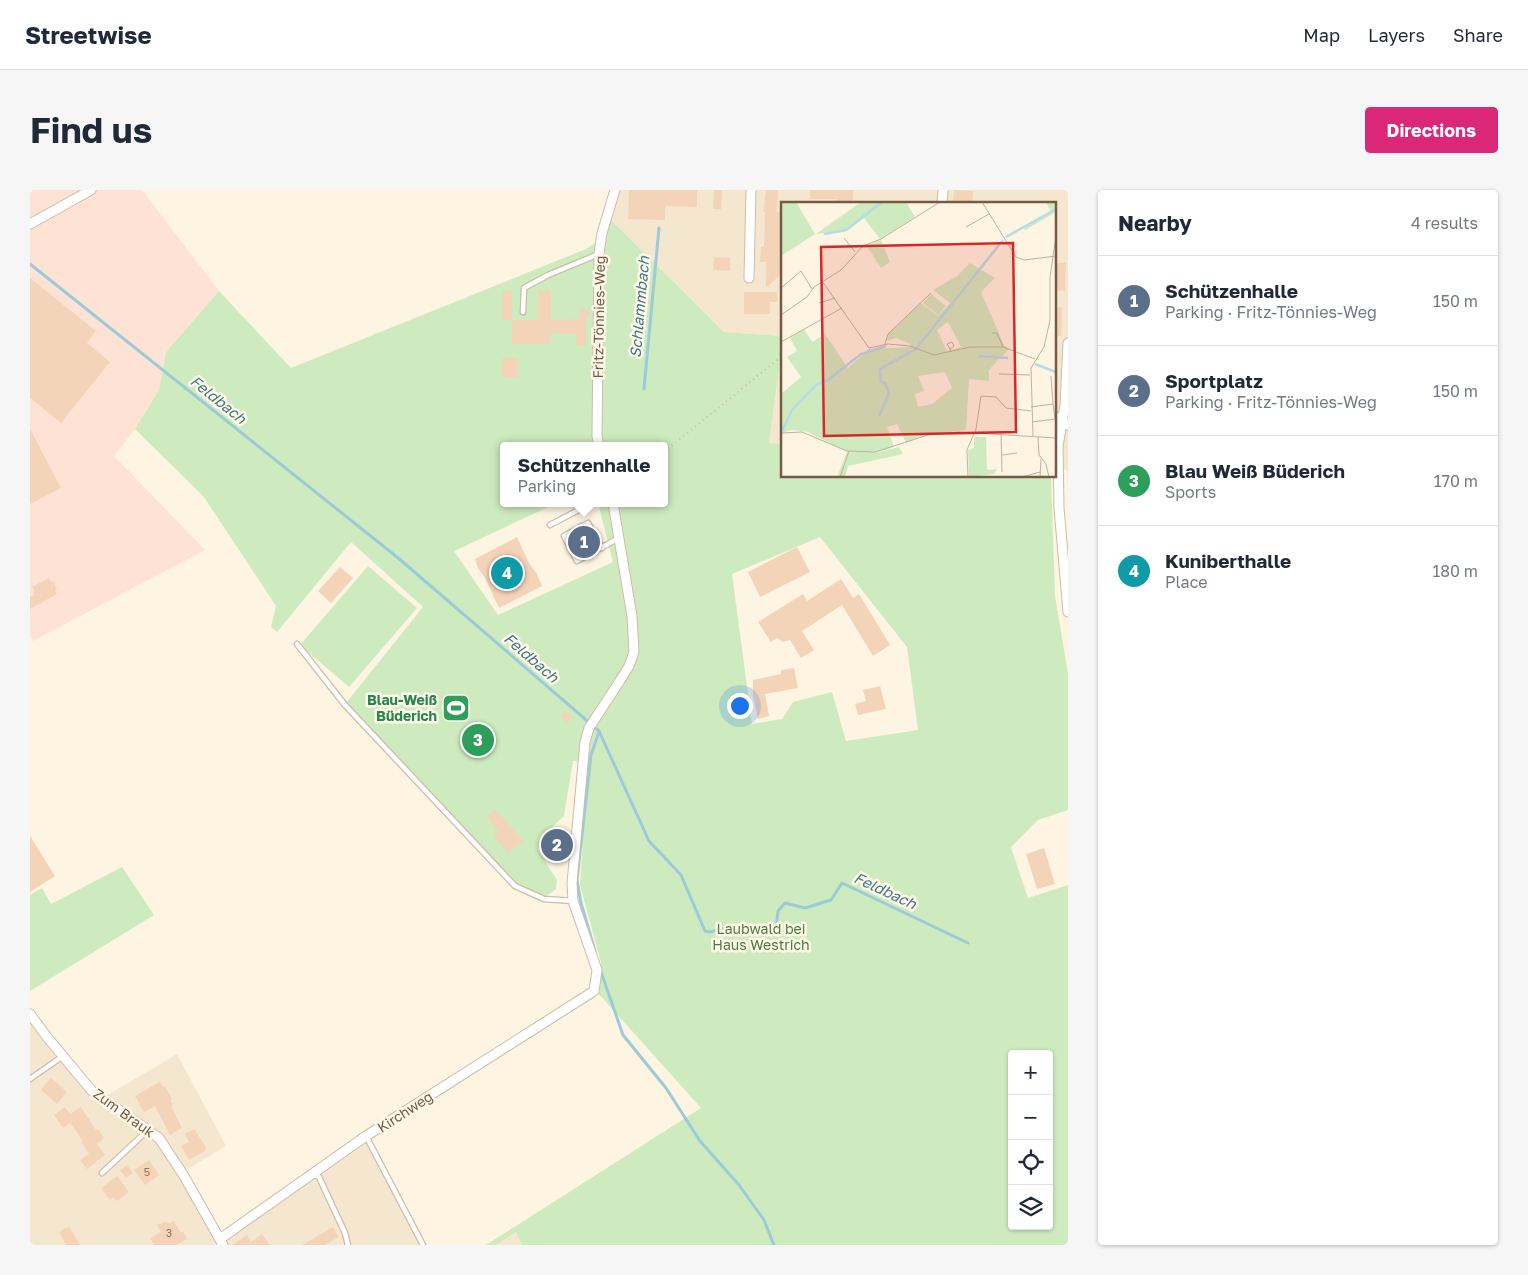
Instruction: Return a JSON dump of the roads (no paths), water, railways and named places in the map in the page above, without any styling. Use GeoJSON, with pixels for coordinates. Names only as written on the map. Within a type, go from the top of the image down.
{"type":"FeatureCollection","features":[{"type":"Feature","properties":{"kind":"street"},"geometry":{"type":"LineString","coordinates":[[30,224],[91,190]]}},
{"type":"Feature","properties":{"kind":"street","name":"Fritz-Tönnies-Weg"},"geometry":{"type":"LineString","coordinates":[[598,442],[599,254],[602,233],[616,190]]}},
{"type":"Feature","properties":{"kind":"street"},"geometry":{"type":"LineString","coordinates":[[749,278],[751,190]]}},
{"type":"Feature","properties":{"kind":"street"},"geometry":{"type":"LineString","coordinates":[[1068,343],[1066,390],[1058,446],[1059,508],[1068,612]]}},
{"type":"Feature","properties":{"kind":"street"},"geometry":{"type":"LineString","coordinates":[[573,901],[572,883],[585,742],[591,725],[629,666],[634,652],[632,616],[613,507]]}},
{"type":"Feature","properties":{"kind":"street","name":"Kirchweg"},"geometry":{"type":"LineString","coordinates":[[221,1242],[366,1136],[594,991],[598,970],[573,901]]}},
{"type":"Feature","properties":{"kind":"street","name":"Zum Brauk"},"geometry":{"type":"LineString","coordinates":[[30,1014],[92,1091],[159,1138],[184,1176],[221,1242]]}},
{"type":"Feature","properties":{"kind":"lane"},"geometry":{"type":"LineString","coordinates":[[523,312],[524,288],[548,274],[599,254]]}},
{"type":"Feature","properties":{"kind":"lane"},"geometry":{"type":"LineString","coordinates":[[550,525],[584,507]]}},
{"type":"Feature","properties":{"kind":"lane"},"geometry":{"type":"LineString","coordinates":[[602,548],[588,523],[564,536],[577,560],[602,548],[619,538]]}},
{"type":"Feature","properties":{"kind":"lane"},"geometry":{"type":"LineString","coordinates":[[298,644],[345,705],[515,886],[544,899],[573,901]]}},
{"type":"Feature","properties":{"kind":"lane"},"geometry":{"type":"LineString","coordinates":[[30,1079],[63,1056]]}},
{"type":"Feature","properties":{"kind":"lane"},"geometry":{"type":"LineString","coordinates":[[102,1173],[148,1130]]}},
{"type":"Feature","properties":{"kind":"lane"},"geometry":{"type":"LineString","coordinates":[[366,1136],[423,1245]]}},
{"type":"Feature","properties":{"kind":"lane"},"geometry":{"type":"LineString","coordinates":[[313,1174],[319,1177],[348,1245]]}},
{"type":"Feature","properties":{"kind":"waterway","name":"Schlammbach"},"geometry":{"type":"LineString","coordinates":[[644,389],[659,228]]}},
{"type":"Feature","properties":{"kind":"waterway","name":"Feldbach"},"geometry":{"type":"LineString","coordinates":[[30,264],[397,557],[599,731],[649,841],[681,875],[705,931],[710,932],[734,926],[757,931],[776,930],[778,911],[785,903],[805,908],[831,900],[842,883],[968,943]]}},
{"type":"Feature","properties":{"kind":"waterway"},"geometry":{"type":"LineString","coordinates":[[595,951],[581,903],[577,880],[591,755],[599,732]]}},
{"type":"Feature","properties":{"kind":"waterway"},"geometry":{"type":"LineString","coordinates":[[600,969],[623,1035],[666,1088],[700,1141],[739,1185],[764,1220],[774,1245]]}},
{"type":"Feature","properties":{"kind":"place","name":"Schützenhalle"},"geometry":{"type":"Point","coordinates":[584,542]}},
{"type":"Feature","properties":{"kind":"place","name":"Kuniberthalle"},"geometry":{"type":"Point","coordinates":[507,573]}},
{"type":"Feature","properties":{"kind":"place","name":"Blau-Weiß Büderich"},"geometry":{"type":"Point","coordinates":[456,708]}},
{"type":"Feature","properties":{"kind":"place","name":"Blau Weiß Büderich"},"geometry":{"type":"Point","coordinates":[478,740]}},
{"type":"Feature","properties":{"kind":"place","name":"Sportplatz"},"geometry":{"type":"Point","coordinates":[557,845]}},
{"type":"Feature","properties":{"kind":"park label","name":"Laubwald bei Haus Westrich"},"geometry":{"type":"Point","coordinates":[761,938]}}]}
